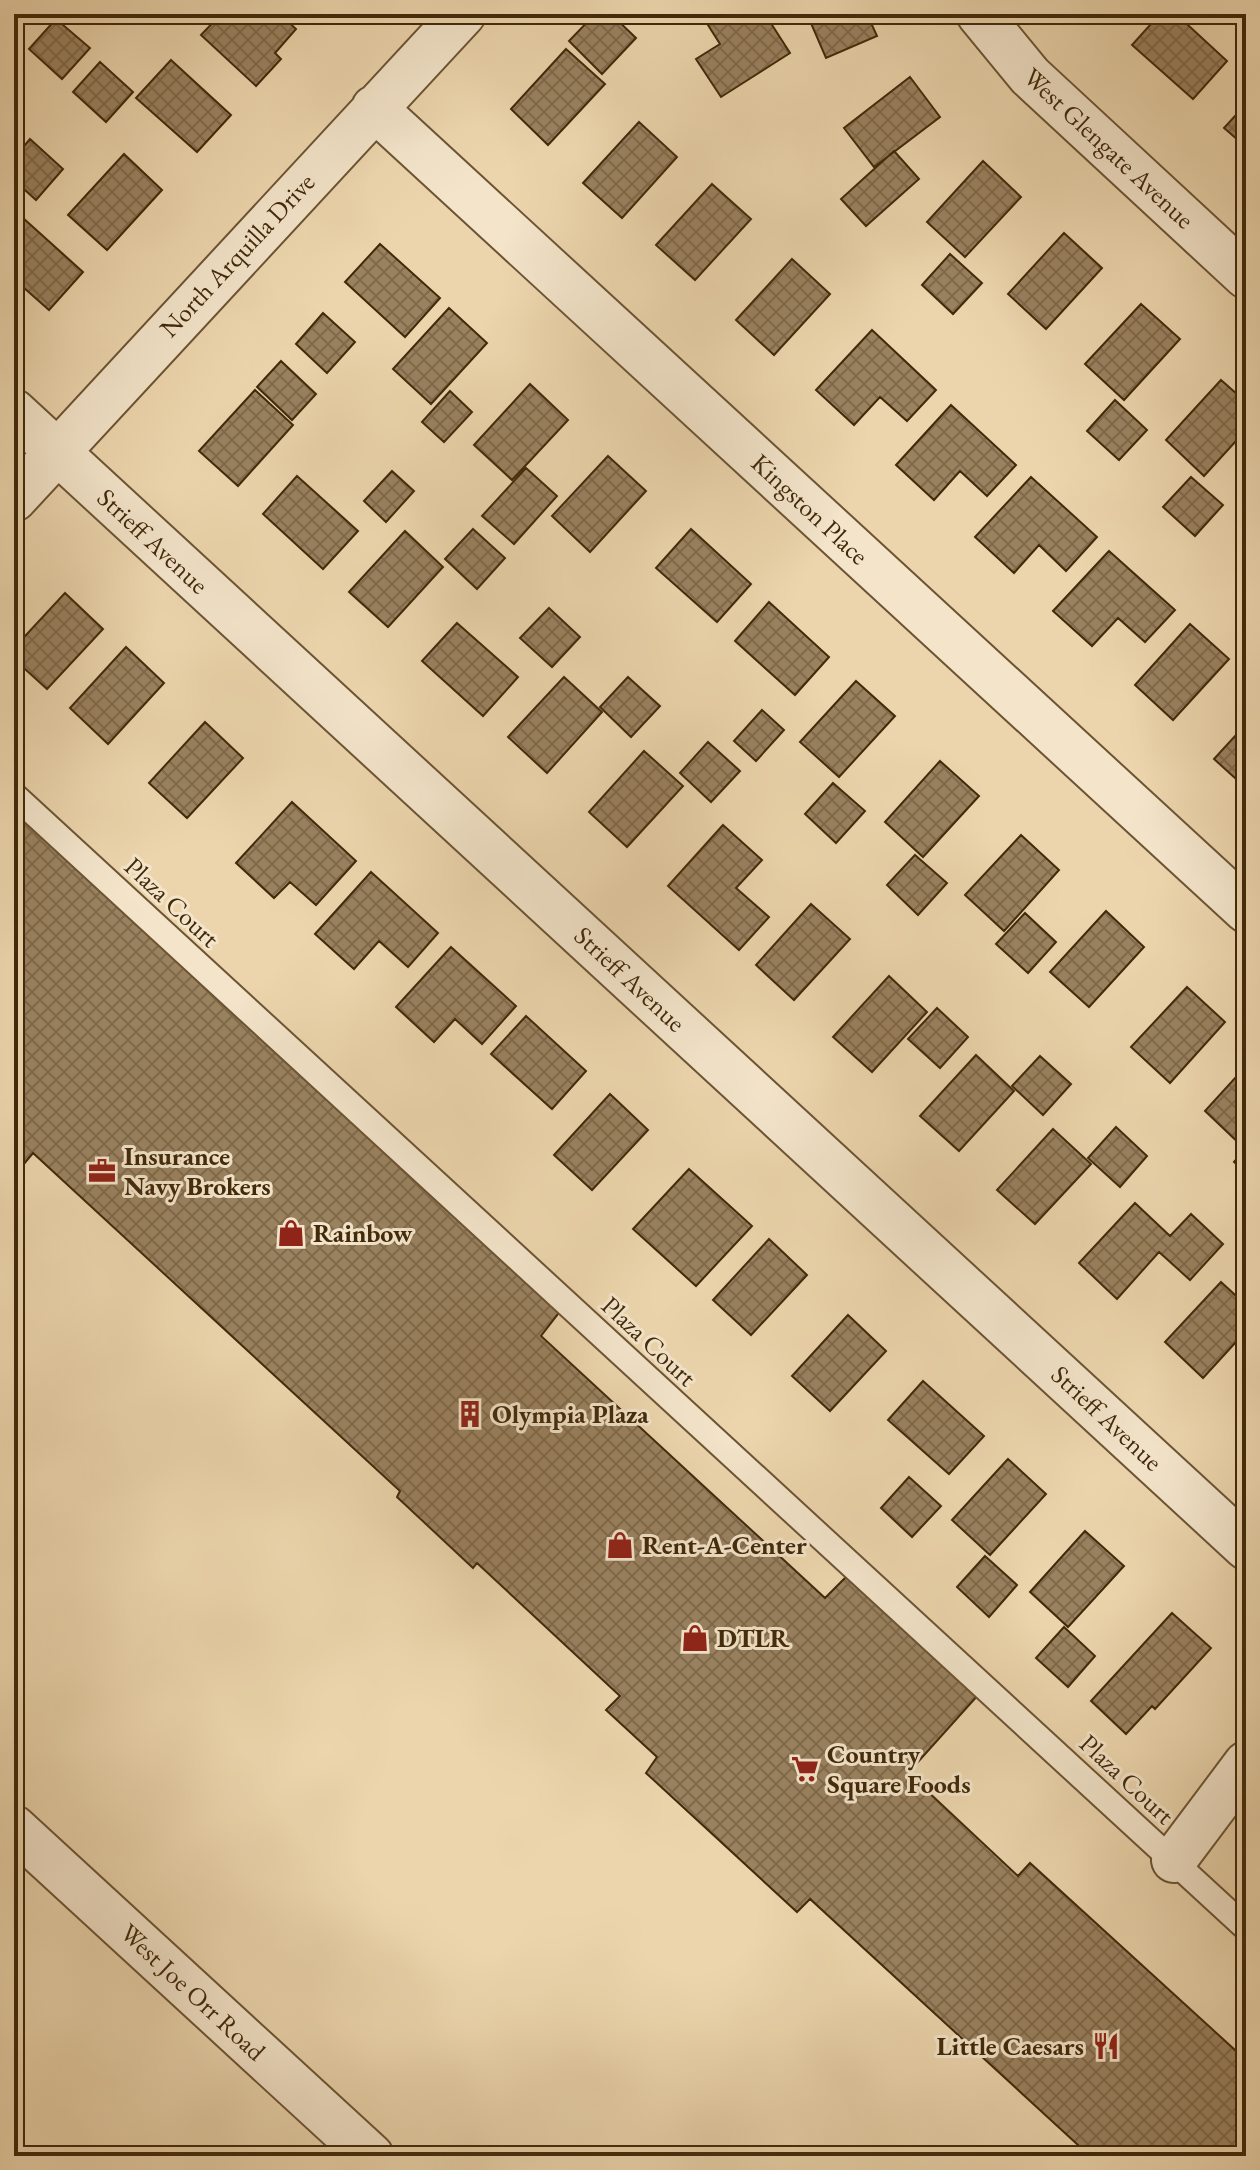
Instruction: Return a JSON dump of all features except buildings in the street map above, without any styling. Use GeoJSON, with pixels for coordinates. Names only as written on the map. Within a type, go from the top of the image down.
{"type":"FeatureCollection","features":[{"type":"Feature","properties":{"kind":"street","name":"North Arquilla Drive"},"geometry":{"type":"LineString","coordinates":[[14,499],[463,14]]}},
{"type":"Feature","properties":{"kind":"street","name":"West Glengate Avenue"},"geometry":{"type":"LineString","coordinates":[[979,14],[1030,76],[1246,276]]}},
{"type":"Feature","properties":{"kind":"street","name":"Kingston Place"},"geometry":{"type":"LineString","coordinates":[[374,108],[1246,910]]}},
{"type":"Feature","properties":{"kind":"street","name":"Strieff Avenue"},"geometry":{"type":"LineString","coordinates":[[14,412],[1246,1547]]}},
{"type":"Feature","properties":{"kind":"street"},"geometry":{"type":"LineString","coordinates":[[1174,1860],[1246,1764]]}},
{"type":"Feature","properties":{"kind":"street","name":"West Joe Orr Road"},"geometry":{"type":"LineString","coordinates":[[14,1828],[371,2156]]}},
{"type":"Feature","properties":{"kind":"lane","name":"Plaza Court"},"geometry":{"type":"LineString","coordinates":[[14,795],[1246,1928]]}},
{"type":"Feature","properties":{"kind":"place","name":"Insurance Navy Brokers"},"geometry":{"type":"Point","coordinates":[102,1171]}},
{"type":"Feature","properties":{"kind":"place","name":"Rainbow"},"geometry":{"type":"Point","coordinates":[291,1233]}},
{"type":"Feature","properties":{"kind":"place","name":"Olympia Plaza"},"geometry":{"type":"Point","coordinates":[470,1414]}},
{"type":"Feature","properties":{"kind":"place","name":"Rent-A-Center"},"geometry":{"type":"Point","coordinates":[620,1545]}},
{"type":"Feature","properties":{"kind":"place","name":"DTLR"},"geometry":{"type":"Point","coordinates":[695,1638]}},
{"type":"Feature","properties":{"kind":"place","name":"Country Square Foods"},"geometry":{"type":"Point","coordinates":[805,1769]}},
{"type":"Feature","properties":{"kind":"place","name":"Little Caesars"},"geometry":{"type":"Point","coordinates":[1106,2046]}}]}
